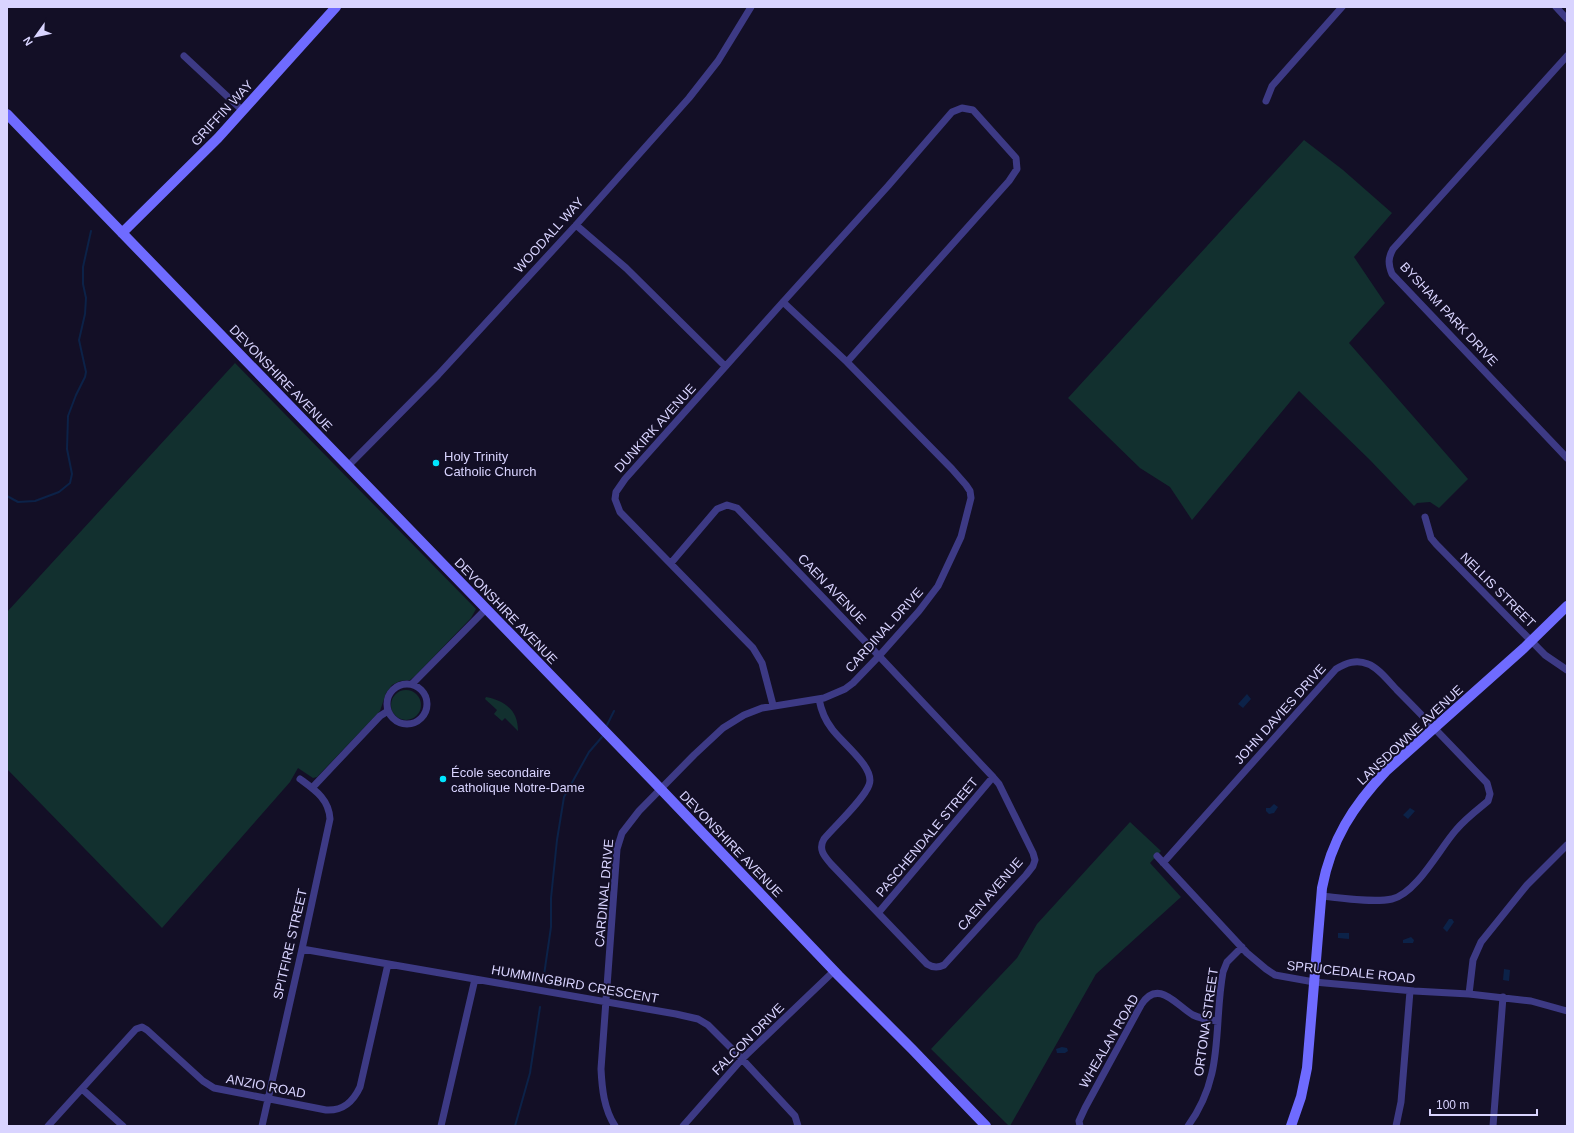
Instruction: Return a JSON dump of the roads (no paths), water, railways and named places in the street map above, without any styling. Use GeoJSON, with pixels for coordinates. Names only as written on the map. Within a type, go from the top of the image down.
{"type":"FeatureCollection","features":[{"type":"Feature","properties":{"kind":"main road","name":"GRIFFIN WAY"},"geometry":{"type":"LineString","coordinates":[[122,233],[218,138],[336,7]]}},
{"type":"Feature","properties":{"kind":"main road","name":"DEVONSHIRE AVENUE"},"geometry":{"type":"LineString","coordinates":[[7,114],[834,971],[986,1126]]}},
{"type":"Feature","properties":{"kind":"main road","name":"LANSDOWNE AVENUE"},"geometry":{"type":"LineString","coordinates":[[1291,1126],[1301,1096],[1306,1072],[1322,896],[1326,871],[1335,844],[1355,807],[1370,787],[1531,641],[1567,606]]}},
{"type":"Feature","properties":{"kind":"street","name":"WOODALL WAY"},"geometry":{"type":"LineString","coordinates":[[348,466],[438,375],[576,225],[689,98],[718,61],[751,7]]}},
{"type":"Feature","properties":{"kind":"street"},"geometry":{"type":"LineString","coordinates":[[1266,101],[1272,86],[1342,7]]}},
{"type":"Feature","properties":{"kind":"street"},"geometry":{"type":"LineString","coordinates":[[1556,7],[1567,19]]}},
{"type":"Feature","properties":{"kind":"street"},"geometry":{"type":"LineString","coordinates":[[184,56],[242,111]]}},
{"type":"Feature","properties":{"kind":"street","name":"BYSHAM PARK DRIVE"},"geometry":{"type":"LineString","coordinates":[[1567,56],[1393,248],[1389,256],[1388,266],[1392,274],[1567,458]]}},
{"type":"Feature","properties":{"kind":"street"},"geometry":{"type":"LineString","coordinates":[[576,225],[626,268],[725,366],[888,186],[952,112],[962,108],[973,110],[1016,158],[1017,169],[1009,181],[847,362]]}},
{"type":"Feature","properties":{"kind":"street","name":"CARDINAL DRIVE"},"geometry":{"type":"LineString","coordinates":[[615,1126],[606,1107],[602,1086],[602,1069],[618,843],[627,825],[660,789],[723,728],[744,715],[773,705],[818,699],[832,695],[845,689],[853,683],[919,611],[938,586],[961,537],[971,498],[970,491],[952,469],[847,362],[783,302]]}},
{"type":"Feature","properties":{"kind":"street","name":"DUNKIRK AVENUE"},"geometry":{"type":"LineString","coordinates":[[725,366],[625,479],[616,492],[615,499],[620,512],[756,652],[762,663],[773,705]]}},
{"type":"Feature","properties":{"kind":"street","name":"CAEN AVENUE"},"geometry":{"type":"LineString","coordinates":[[671,563],[717,509],[727,505],[732,506],[741,513],[879,656],[999,784],[1035,860],[1033,866],[1026,875],[944,965],[940,967],[932,967],[928,964],[829,861],[821,849],[824,839],[863,796],[869,787],[871,779],[866,767],[836,735],[827,722],[818,699]]}},
{"type":"Feature","properties":{"kind":"street","name":"NELLIS STREET"},"geometry":{"type":"LineString","coordinates":[[1426,517],[1431,538],[1487,598],[1548,658],[1567,670]]}},
{"type":"Feature","properties":{"kind":"street"},"geometry":{"type":"LineString","coordinates":[[412,684],[422,691],[426,697],[427,704],[422,717],[416,722],[403,724],[396,721],[388,711],[387,699],[390,693],[401,685],[412,684],[417,681],[486,609]]}},
{"type":"Feature","properties":{"kind":"street","name":"JOHN DAVIES DRIVE"},"geometry":{"type":"LineString","coordinates":[[1163,863],[1336,669],[1345,664],[1357,661],[1371,665],[1435,728],[1487,783],[1490,794],[1488,801],[1456,829],[1414,884],[1399,897],[1385,900],[1322,896]]}},
{"type":"Feature","properties":{"kind":"street"},"geometry":{"type":"LineString","coordinates":[[312,788],[380,716],[388,711]]}},
{"type":"Feature","properties":{"kind":"street","name":"PASCHENDALE STREET"},"geometry":{"type":"LineString","coordinates":[[879,912],[993,777]]}},
{"type":"Feature","properties":{"kind":"street","name":"SPITFIRE STREET"},"geometry":{"type":"LineString","coordinates":[[262,1126],[330,819],[329,809],[325,801],[300,779]]}},
{"type":"Feature","properties":{"kind":"street"},"geometry":{"type":"LineString","coordinates":[[1469,994],[1473,960],[1481,942],[1527,885],[1567,845]]}},
{"type":"Feature","properties":{"kind":"street","name":"SPRUCEDALE ROAD"},"geometry":{"type":"LineString","coordinates":[[1157,856],[1257,963],[1270,972],[1284,977],[1314,982],[1410,991],[1503,997],[1531,1001],[1567,1011]]}},
{"type":"Feature","properties":{"kind":"street","name":"ORTONA STREET"},"geometry":{"type":"LineString","coordinates":[[1188,1126],[1202,1104],[1212,1074],[1215,1059],[1224,967],[1242,947]]}},
{"type":"Feature","properties":{"kind":"street","name":"HUMMINGBIRD CRESCENT"},"geometry":{"type":"LineString","coordinates":[[302,949],[607,1002],[684,1016],[698,1020],[708,1025],[742,1059],[795,1116],[798,1126]]}},
{"type":"Feature","properties":{"kind":"street","name":"ANZIO ROAD"},"geometry":{"type":"LineString","coordinates":[[48,1126],[136,1028],[142,1027],[209,1085],[220,1090],[332,1110],[343,1108],[352,1101],[360,1087],[388,964]]}},
{"type":"Feature","properties":{"kind":"street","name":"FALCON DRIVE"},"geometry":{"type":"LineString","coordinates":[[683,1126],[742,1059],[834,971]]}},
{"type":"Feature","properties":{"kind":"street"},"geometry":{"type":"LineString","coordinates":[[441,1126],[475,979]]}},
{"type":"Feature","properties":{"kind":"street"},"geometry":{"type":"LineString","coordinates":[[1396,1126],[1401,1102],[1410,991]]}},
{"type":"Feature","properties":{"kind":"street","name":"WHEALAN ROAD"},"geometry":{"type":"LineString","coordinates":[[1080,1126],[1079,1121],[1085,1108],[1141,1005],[1148,996],[1156,993],[1164,994],[1201,1019],[1218,1021]]}},
{"type":"Feature","properties":{"kind":"street"},"geometry":{"type":"LineString","coordinates":[[1493,1126],[1503,997]]}},
{"type":"Feature","properties":{"kind":"street"},"geometry":{"type":"LineString","coordinates":[[82,1089],[123,1126]]}},
{"type":"Feature","properties":{"kind":"water"},"geometry":{"type":"Polygon","coordinates":[[[1247,694],[1251,699],[1243,708],[1238,704],[1247,694]]]}},
{"type":"Feature","properties":{"kind":"water"},"geometry":{"type":"Polygon","coordinates":[[[1274,804],[1278,807],[1274,813],[1269,814],[1266,811],[1266,808],[1270,808],[1274,804]]]}},
{"type":"Feature","properties":{"kind":"water"},"geometry":{"type":"Polygon","coordinates":[[[1410,808],[1415,811],[1408,819],[1403,815],[1410,808]]]}},
{"type":"Feature","properties":{"kind":"water"},"geometry":{"type":"Polygon","coordinates":[[[1449,919],[1452,919],[1454,922],[1447,932],[1443,928],[1449,919]]]}},
{"type":"Feature","properties":{"kind":"water"},"geometry":{"type":"Polygon","coordinates":[[[1338,933],[1349,933],[1349,939],[1338,938],[1338,933]]]}},
{"type":"Feature","properties":{"kind":"water"},"geometry":{"type":"Polygon","coordinates":[[[1411,937],[1414,940],[1413,943],[1403,943],[1403,940],[1411,937]]]}},
{"type":"Feature","properties":{"kind":"water"},"geometry":{"type":"Polygon","coordinates":[[[1504,969],[1510,970],[1509,981],[1503,980],[1504,969]]]}},
{"type":"Feature","properties":{"kind":"water"},"geometry":{"type":"Polygon","coordinates":[[[1062,1047],[1067,1048],[1068,1051],[1065,1053],[1057,1053],[1056,1049],[1062,1047]]]}},
{"type":"Feature","properties":{"kind":"waterway"},"geometry":{"type":"LineString","coordinates":[[7,496],[18,502],[35,501],[59,492],[70,483],[72,474],[67,449],[68,416],[86,372],[79,340],[85,314],[86,298],[83,284],[83,267],[91,231]]}},
{"type":"Feature","properties":{"kind":"waterway"},"geometry":{"type":"LineString","coordinates":[[607,725],[614,711]]}},
{"type":"Feature","properties":{"kind":"waterway"},"geometry":{"type":"LineString","coordinates":[[544,975],[551,927],[551,898],[557,840],[564,797],[589,752],[602,737]]}},
{"type":"Feature","properties":{"kind":"waterway"},"geometry":{"type":"LineString","coordinates":[[515,1126],[530,1073],[540,1007]]}},
{"type":"Feature","properties":{"kind":"place","name":"Holy Trinity Catholic Church"},"geometry":{"type":"Point","coordinates":[436,463]}},
{"type":"Feature","properties":{"kind":"place","name":"École secondaire catholique Notre-Dame"},"geometry":{"type":"Point","coordinates":[443,779]}}]}
